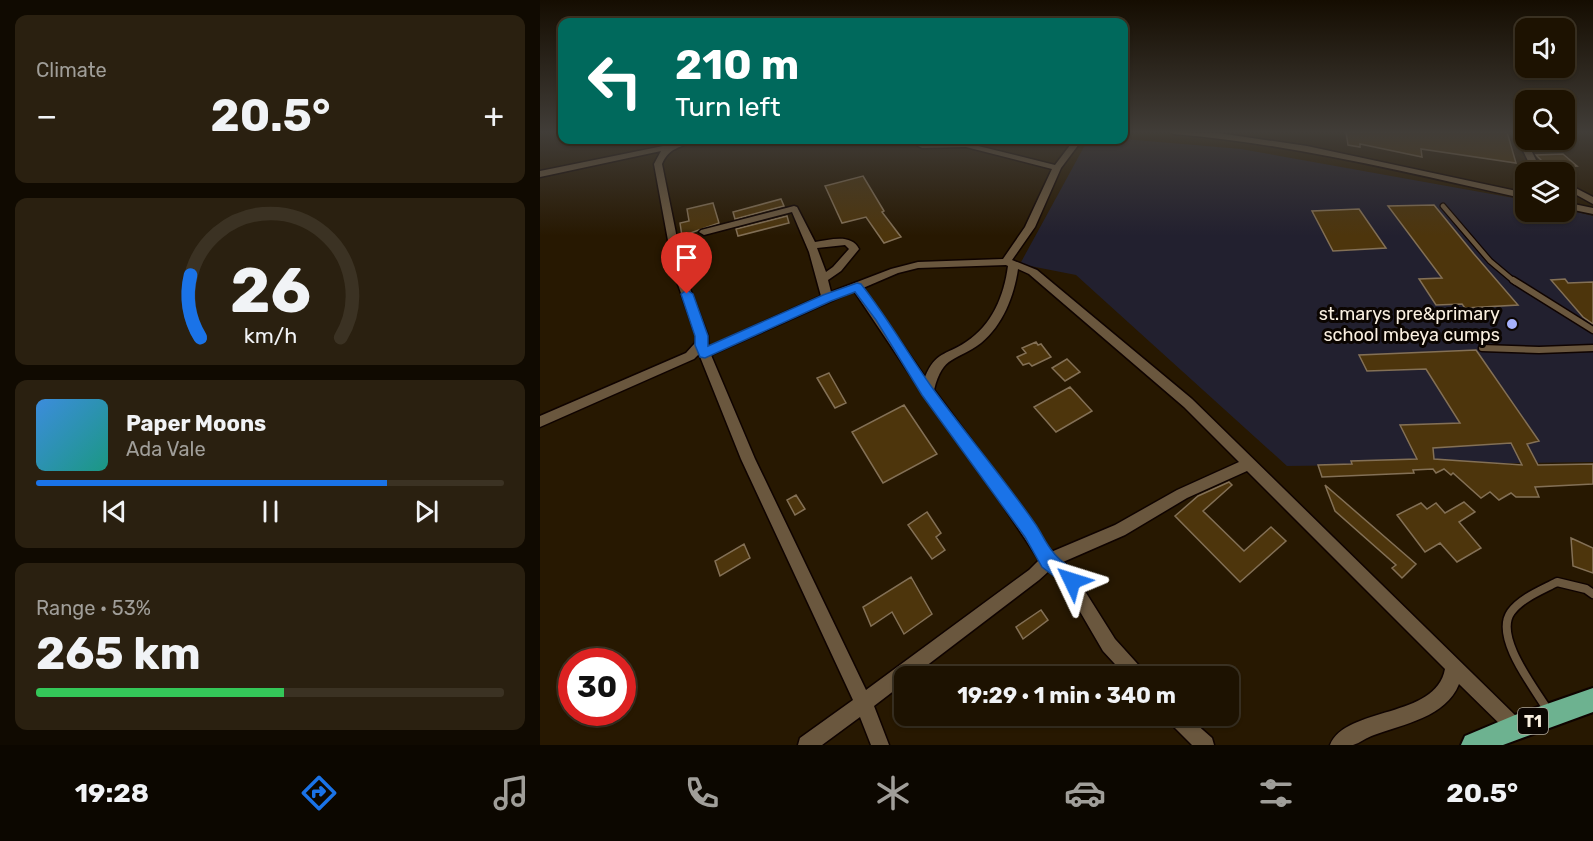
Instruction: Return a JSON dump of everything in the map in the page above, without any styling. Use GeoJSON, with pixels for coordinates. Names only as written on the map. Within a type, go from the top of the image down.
{"type":"FeatureCollection","features":[{"type":"Feature","properties":{"kind":"highway","name":"T1"},"geometry":{"type":"LineString","coordinates":[[1474,745],[1515,727],[1593,700]]}},
{"type":"Feature","properties":{"kind":"street"},"geometry":{"type":"LineString","coordinates":[[540,174],[575,167]]}},
{"type":"Feature","properties":{"kind":"street"},"geometry":{"type":"LineString","coordinates":[[659,167],[679,273],[702,336],[703,349],[748,459],[863,702],[880,745]]}},
{"type":"Feature","properties":{"kind":"street"},"geometry":{"type":"LineString","coordinates":[[927,391],[932,370],[942,358],[978,339],[989,327],[1004,301],[1012,280],[1010,263],[1030,227],[1057,168],[1052,167]]}},
{"type":"Feature","properties":{"kind":"street"},"geometry":{"type":"LineString","coordinates":[[1387,167],[1515,194]]}},
{"type":"Feature","properties":{"kind":"street"},"geometry":{"type":"LineString","coordinates":[[1575,190],[1593,201]]}},
{"type":"Feature","properties":{"kind":"street"},"geometry":{"type":"LineString","coordinates":[[1575,207],[1593,211]]}},
{"type":"Feature","properties":{"kind":"street"},"geometry":{"type":"LineString","coordinates":[[704,232],[794,209],[811,245],[823,278],[827,298]]}},
{"type":"Feature","properties":{"kind":"street"},"geometry":{"type":"LineString","coordinates":[[811,245],[847,242],[852,244],[854,249],[842,264],[823,278]]}},
{"type":"Feature","properties":{"kind":"street"},"geometry":{"type":"LineString","coordinates":[[540,422],[703,349],[883,275],[912,266],[1010,263],[1034,272],[1188,403],[1515,727]]}},
{"type":"Feature","properties":{"kind":"street"},"geometry":{"type":"LineString","coordinates":[[857,287],[881,319],[888,334],[927,391],[1030,531],[1048,561],[1072,581],[1086,610],[1109,645],[1128,666]]}},
{"type":"Feature","properties":{"kind":"street"},"geometry":{"type":"LineString","coordinates":[[807,745],[1034,575],[1048,561],[1120,530],[1182,494],[1250,463]]}},
{"type":"Feature","properties":{"kind":"street"},"geometry":{"type":"LineString","coordinates":[[1339,745],[1345,739],[1364,729],[1414,711],[1439,699],[1450,684],[1454,667]]}},
{"type":"Feature","properties":{"kind":"street"},"geometry":{"type":"LineString","coordinates":[[1185,726],[1205,745]]}},
{"type":"Feature","properties":{"kind":"lane"},"geometry":{"type":"LineString","coordinates":[[1443,206],[1498,268],[1524,289],[1593,330]]}},
{"type":"Feature","properties":{"kind":"lane"},"geometry":{"type":"LineString","coordinates":[[1482,348],[1574,350],[1593,348]]}},
{"type":"Feature","properties":{"kind":"lane"},"geometry":{"type":"LineString","coordinates":[[1551,715],[1510,647],[1504,624],[1510,613],[1523,602],[1557,582],[1586,589],[1593,594]]}},
{"type":"Feature","properties":{"kind":"shaded area"},"geometry":{"type":"Polygon","coordinates":[[[1073,167],[1340,167],[1515,198],[1515,222],[1575,222],[1575,212],[1593,216],[1593,462],[1287,466],[1076,275],[1020,264],[1073,167]]]}},
{"type":"Feature","properties":{"kind":"building"},"geometry":{"type":"Polygon","coordinates":[[[863,176],[884,211],[882,212],[901,237],[884,243],[866,217],[842,223],[825,186],[863,176]]]}},
{"type":"Feature","properties":{"kind":"building"},"geometry":{"type":"Polygon","coordinates":[[[781,199],[784,206],[735,219],[733,212],[781,199]]]}},
{"type":"Feature","properties":{"kind":"building"},"geometry":{"type":"Polygon","coordinates":[[[713,203],[719,223],[682,236],[680,223],[689,221],[687,209],[713,203]]]}},
{"type":"Feature","properties":{"kind":"building"},"geometry":{"type":"Polygon","coordinates":[[[1434,205],[1518,305],[1465,308],[1462,304],[1436,305],[1419,279],[1442,278],[1388,206],[1434,205]]]}},
{"type":"Feature","properties":{"kind":"building"},"geometry":{"type":"Polygon","coordinates":[[[1359,209],[1386,248],[1333,251],[1312,211],[1359,209]]]}},
{"type":"Feature","properties":{"kind":"building"},"geometry":{"type":"Polygon","coordinates":[[[787,216],[789,223],[738,236],[736,229],[787,216]]]}},
{"type":"Feature","properties":{"kind":"building"},"geometry":{"type":"Polygon","coordinates":[[[1565,279],[1568,283],[1593,282],[1593,324],[1583,317],[1551,280],[1565,279]]]}},
{"type":"Feature","properties":{"kind":"building"},"geometry":{"type":"Polygon","coordinates":[[[1036,342],[1038,345],[1041,344],[1051,357],[1032,366],[1029,363],[1023,365],[1017,357],[1026,353],[1022,348],[1036,342]]]}},
{"type":"Feature","properties":{"kind":"building"},"geometry":{"type":"Polygon","coordinates":[[[1476,350],[1539,441],[1527,444],[1538,465],[1593,464],[1593,484],[1535,487],[1539,497],[1516,497],[1511,493],[1499,500],[1490,492],[1481,498],[1453,473],[1451,475],[1444,469],[1436,473],[1433,469],[1413,470],[1414,473],[1322,477],[1318,465],[1352,464],[1351,461],[1417,459],[1400,425],[1460,423],[1426,369],[1367,371],[1359,355],[1476,350]],[[1511,443],[1433,448],[1434,459],[1522,465],[1511,443]]]}},
{"type":"Feature","properties":{"kind":"building"},"geometry":{"type":"Polygon","coordinates":[[[1067,359],[1080,372],[1065,381],[1052,368],[1067,359]]]}},
{"type":"Feature","properties":{"kind":"building"},"geometry":{"type":"Polygon","coordinates":[[[829,373],[846,403],[835,408],[817,378],[829,373]]]}},
{"type":"Feature","properties":{"kind":"building"},"geometry":{"type":"Polygon","coordinates":[[[1070,387],[1092,411],[1056,432],[1034,407],[1070,387]]]}},
{"type":"Feature","properties":{"kind":"building"},"geometry":{"type":"Polygon","coordinates":[[[904,405],[937,454],[883,483],[852,432],[904,405]]]}},
{"type":"Feature","properties":{"kind":"building"},"geometry":{"type":"Polygon","coordinates":[[[1229,482],[1232,485],[1203,511],[1244,551],[1271,527],[1286,541],[1240,582],[1175,516],[1198,496],[1229,482]]]}},
{"type":"Feature","properties":{"kind":"building"},"geometry":{"type":"Polygon","coordinates":[[[1325,485],[1416,564],[1402,578],[1392,568],[1396,565],[1335,511],[1325,485]]]}},
{"type":"Feature","properties":{"kind":"building"},"geometry":{"type":"Polygon","coordinates":[[[796,495],[805,509],[795,515],[787,500],[796,495]]]}},
{"type":"Feature","properties":{"kind":"building"},"geometry":{"type":"Polygon","coordinates":[[[1464,502],[1475,512],[1459,522],[1481,548],[1457,562],[1440,543],[1425,552],[1397,515],[1421,503],[1427,509],[1436,503],[1445,513],[1464,502]]]}},
{"type":"Feature","properties":{"kind":"building"},"geometry":{"type":"Polygon","coordinates":[[[927,512],[941,533],[936,537],[945,550],[932,559],[908,525],[927,512]]]}},
{"type":"Feature","properties":{"kind":"building"},"geometry":{"type":"Polygon","coordinates":[[[1571,538],[1593,548],[1593,573],[1573,566],[1571,538]]]}},
{"type":"Feature","properties":{"kind":"building"},"geometry":{"type":"Polygon","coordinates":[[[744,544],[750,558],[720,576],[715,561],[744,544]]]}},
{"type":"Feature","properties":{"kind":"building"},"geometry":{"type":"Polygon","coordinates":[[[911,577],[932,614],[904,634],[892,612],[871,626],[863,607],[911,577]]]}},
{"type":"Feature","properties":{"kind":"building"},"geometry":{"type":"Polygon","coordinates":[[[1041,610],[1048,620],[1023,639],[1016,627],[1041,610]]]}},
{"type":"Feature","properties":{"kind":"place","name":"st.marys pre&primary school mbeya cumps"},"geometry":{"type":"Point","coordinates":[1512,324]}},
{"type":"Feature","properties":{"kind":"route"},"geometry":{"type":"LineString","coordinates":[[687,294],[702,336],[701,345],[705,353],[827,298],[857,287],[881,319],[888,334],[927,391],[1030,531],[1048,561],[1072,581]]}}]}
